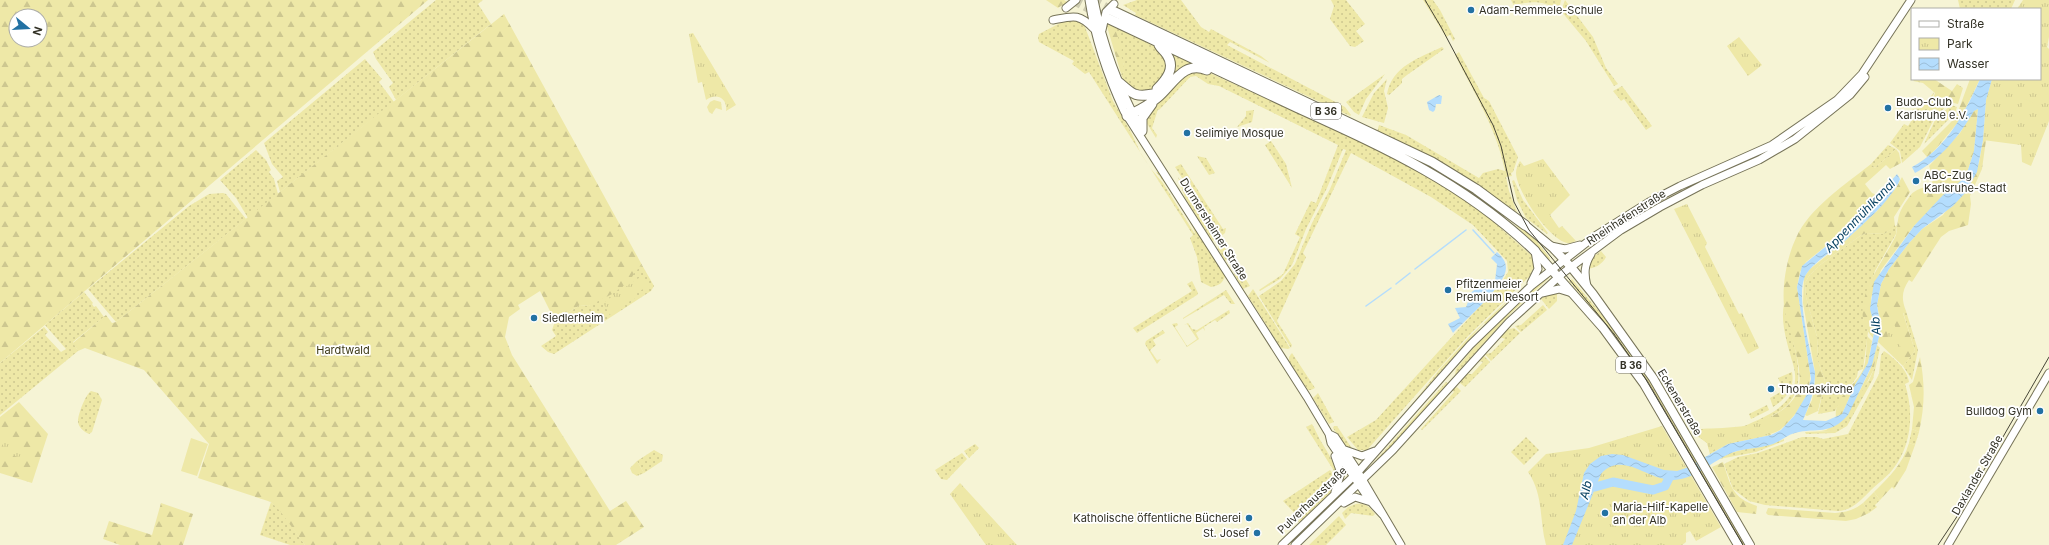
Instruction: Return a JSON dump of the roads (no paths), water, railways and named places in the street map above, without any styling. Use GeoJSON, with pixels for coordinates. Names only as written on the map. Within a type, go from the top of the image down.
{"type":"FeatureCollection","features":[{"type":"Feature","properties":{"kind":"highway","name":"B 36"},"geometry":{"type":"LineString","coordinates":[[1111,11],[1157,42],[1427,170],[1486,209],[1514,231],[1535,251]]}},
{"type":"Feature","properties":{"kind":"highway","name":"B 36"},"geometry":{"type":"LineString","coordinates":[[1111,11],[1413,152],[1476,189],[1525,224]]}},
{"type":"Feature","properties":{"kind":"highway"},"geometry":{"type":"LineString","coordinates":[[1142,131],[1141,123],[1143,116],[1171,68],[1168,56],[1157,42]]}},
{"type":"Feature","properties":{"kind":"highway"},"geometry":{"type":"LineString","coordinates":[[1128,112],[1155,96],[1181,73],[1192,67],[1203,68],[1229,80],[1244,82]]}},
{"type":"Feature","properties":{"kind":"highway"},"geometry":{"type":"LineString","coordinates":[[1117,81],[1135,95],[1155,96]]}},
{"type":"Feature","properties":{"kind":"main road"},"geometry":{"type":"LineString","coordinates":[[1066,8],[1076,0]]}},
{"type":"Feature","properties":{"kind":"main road","name":"Rheinhafenstraße"},"geometry":{"type":"LineString","coordinates":[[1356,474],[1470,345],[1526,290],[1587,242],[1665,194],[1772,145],[1836,100],[1862,74],[1911,0]]}},
{"type":"Feature","properties":{"kind":"main road","name":"Rheinhafenstraße"},"geometry":{"type":"LineString","coordinates":[[1361,482],[1412,430],[1500,332],[1540,293],[1559,277],[1595,249],[1660,207],[1702,185],[1764,157],[1802,135],[1858,87],[1916,0]]}},
{"type":"Feature","properties":{"kind":"main road","name":"Durmersheimer Straße"},"geometry":{"type":"LineString","coordinates":[[1091,3],[1094,29],[1109,77],[1147,146],[1329,434],[1331,443],[1356,474]]}},
{"type":"Feature","properties":{"kind":"main road","name":"Durmersheimer Straße"},"geometry":{"type":"LineString","coordinates":[[1091,3],[1128,112],[1142,131],[1147,146]]}},
{"type":"Feature","properties":{"kind":"main road"},"geometry":{"type":"LineString","coordinates":[[1101,32],[1104,16],[1111,11]]}},
{"type":"Feature","properties":{"kind":"main road"},"geometry":{"type":"LineString","coordinates":[[1053,20],[1079,17],[1094,29]]}},
{"type":"Feature","properties":{"kind":"main road","name":"B 36"},"geometry":{"type":"LineString","coordinates":[[1525,224],[1564,259]]}},
{"type":"Feature","properties":{"kind":"main road"},"geometry":{"type":"LineString","coordinates":[[1551,246],[1568,248],[1587,242]]}},
{"type":"Feature","properties":{"kind":"main road"},"geometry":{"type":"LineString","coordinates":[[1587,286],[1584,274],[1586,264],[1595,249]]}},
{"type":"Feature","properties":{"kind":"main road"},"geometry":{"type":"LineString","coordinates":[[1526,290],[1538,269],[1535,251]]}},
{"type":"Feature","properties":{"kind":"main road","name":"B 36"},"geometry":{"type":"LineString","coordinates":[[1535,251],[1551,269]]}},
{"type":"Feature","properties":{"kind":"main road","name":"Eckenerstraße"},"geometry":{"type":"LineString","coordinates":[[1564,259],[1587,286],[1653,378],[1750,545]]}},
{"type":"Feature","properties":{"kind":"main road","name":"Eckenerstraße"},"geometry":{"type":"LineString","coordinates":[[1551,269],[1616,344],[1644,384],[1738,545]]}},
{"type":"Feature","properties":{"kind":"main road"},"geometry":{"type":"LineString","coordinates":[[1540,293],[1559,289],[1573,293]]}},
{"type":"Feature","properties":{"kind":"main road","name":"Daxlander Straße"},"geometry":{"type":"LineString","coordinates":[[1948,545],[2049,373]]}},
{"type":"Feature","properties":{"kind":"main road","name":"Durmersheimer Straße"},"geometry":{"type":"LineString","coordinates":[[1329,434],[1335,437],[1344,450],[1356,474],[1401,545]]}},
{"type":"Feature","properties":{"kind":"main road"},"geometry":{"type":"LineString","coordinates":[[1344,450],[1356,455],[1370,454],[1388,439]]}},
{"type":"Feature","properties":{"kind":"main road"},"geometry":{"type":"LineString","coordinates":[[1331,443],[1341,473],[1334,495]]}},
{"type":"Feature","properties":{"kind":"main road","name":"Pulverhausstraße"},"geometry":{"type":"LineString","coordinates":[[1282,545],[1356,474]]}},
{"type":"Feature","properties":{"kind":"main road","name":"Durmersheimer Straße"},"geometry":{"type":"LineString","coordinates":[[1361,482],[1371,502],[1383,515]]}},
{"type":"Feature","properties":{"kind":"main road","name":"Pulverhausstraße"},"geometry":{"type":"LineString","coordinates":[[1296,545],[1361,482]]}},
{"type":"Feature","properties":{"kind":"main road"},"geometry":{"type":"LineString","coordinates":[[1322,520],[1352,498],[1359,497],[1371,502]]}},
{"type":"Feature","properties":{"kind":"water","name":"Appenmühlkanal"},"geometry":{"type":"Polygon","coordinates":[[[1980,80],[1992,80],[1986,100],[1983,140],[1977,172],[1965,193],[1953,206],[1922,229],[1909,243],[1889,269],[1881,284],[1877,305],[1881,329],[1872,365],[1848,415],[1835,426],[1823,430],[1795,433],[1773,444],[1729,454],[1699,472],[1682,479],[1664,479],[1627,466],[1618,465],[1609,467],[1601,474],[1572,545],[1563,545],[1576,511],[1584,473],[1590,464],[1601,456],[1612,454],[1623,455],[1664,470],[1677,471],[1686,468],[1728,444],[1771,435],[1781,430],[1794,416],[1806,396],[1811,379],[1797,287],[1802,266],[1852,225],[1897,174],[1900,179],[1898,184],[1881,207],[1846,240],[1816,263],[1804,279],[1802,288],[1803,311],[1807,338],[1815,372],[1812,397],[1803,420],[1826,421],[1842,414],[1855,385],[1868,363],[1875,328],[1870,309],[1874,282],[1914,226],[1943,195],[1962,180],[1968,170],[1974,151],[1978,109],[1974,111],[1956,138],[1941,154],[1924,168],[1915,173],[1912,167],[1935,150],[1945,140],[1968,105],[1980,80]]]}},
{"type":"Feature","properties":{"kind":"water"},"geometry":{"type":"Polygon","coordinates":[[[1439,95],[1442,96],[1441,104],[1436,104],[1433,112],[1429,110],[1427,102],[1439,95]]]}},
{"type":"Feature","properties":{"kind":"water"},"geometry":{"type":"Polygon","coordinates":[[[1497,252],[1505,263],[1506,268],[1504,275],[1492,293],[1453,333],[1448,324],[1460,318],[1455,308],[1466,307],[1468,302],[1465,297],[1485,282],[1483,279],[1495,281],[1497,264],[1491,258],[1497,252]]]}},
{"type":"Feature","properties":{"kind":"waterway"},"geometry":{"type":"LineString","coordinates":[[1415,269],[1466,230]]}},
{"type":"Feature","properties":{"kind":"waterway"},"geometry":{"type":"LineString","coordinates":[[1473,230],[1494,253]]}},
{"type":"Feature","properties":{"kind":"waterway"},"geometry":{"type":"LineString","coordinates":[[1396,284],[1410,273]]}},
{"type":"Feature","properties":{"kind":"waterway"},"geometry":{"type":"LineString","coordinates":[[1366,306],[1391,288]]}},
{"type":"Feature","properties":{"kind":"waterway","name":"Alb"},"geometry":{"type":"LineString","coordinates":[[1595,487],[1613,482],[1653,490],[1665,486],[1670,476]]}},
{"type":"Feature","properties":{"kind":"tunnel"},"geometry":{"type":"LineString","coordinates":[[1073,0],[1107,18]]}},
{"type":"Feature","properties":{"kind":"tunnel"},"geometry":{"type":"LineString","coordinates":[[1092,0],[1111,10]]}},
{"type":"Feature","properties":{"kind":"tram line"},"geometry":{"type":"LineString","coordinates":[[1425,0],[1493,125],[1501,146],[1514,202],[1529,230],[1614,334],[1645,378],[1743,545]]}},
{"type":"Feature","properties":{"kind":"tram line"},"geometry":{"type":"LineString","coordinates":[[1938,545],[1958,515],[2049,357]]}},
{"type":"Feature","properties":{"kind":"place","name":"Adam-Remmele-Schule"},"geometry":{"type":"Point","coordinates":[1471,10]}},
{"type":"Feature","properties":{"kind":"place","name":"Budo-Club Karlsruhe e.V."},"geometry":{"type":"Point","coordinates":[1888,108]}},
{"type":"Feature","properties":{"kind":"place","name":"Selimiye Mosque"},"geometry":{"type":"Point","coordinates":[1187,133]}},
{"type":"Feature","properties":{"kind":"place","name":"ABC-Zug Karlsruhe-Stadt"},"geometry":{"type":"Point","coordinates":[1916,181]}},
{"type":"Feature","properties":{"kind":"place","name":"Pfitzenmeier Premium Resort"},"geometry":{"type":"Point","coordinates":[1448,290]}},
{"type":"Feature","properties":{"kind":"place","name":"Siedlerheim"},"geometry":{"type":"Point","coordinates":[534,318]}},
{"type":"Feature","properties":{"kind":"place","name":"Thomaskirche"},"geometry":{"type":"Point","coordinates":[1771,389]}},
{"type":"Feature","properties":{"kind":"place","name":"Bulldog Gym"},"geometry":{"type":"Point","coordinates":[2040,411]}},
{"type":"Feature","properties":{"kind":"place","name":"Maria-Hilf-Kapelle an der Alb"},"geometry":{"type":"Point","coordinates":[1605,513]}},
{"type":"Feature","properties":{"kind":"place","name":"Katholische öffentliche Bücherei"},"geometry":{"type":"Point","coordinates":[1249,518]}},
{"type":"Feature","properties":{"kind":"place","name":"St. Josef"},"geometry":{"type":"Point","coordinates":[1257,533]}},
{"type":"Feature","properties":{"kind":"park label","name":"Hardtwald"},"geometry":{"type":"Point","coordinates":[343,350]}}]}
